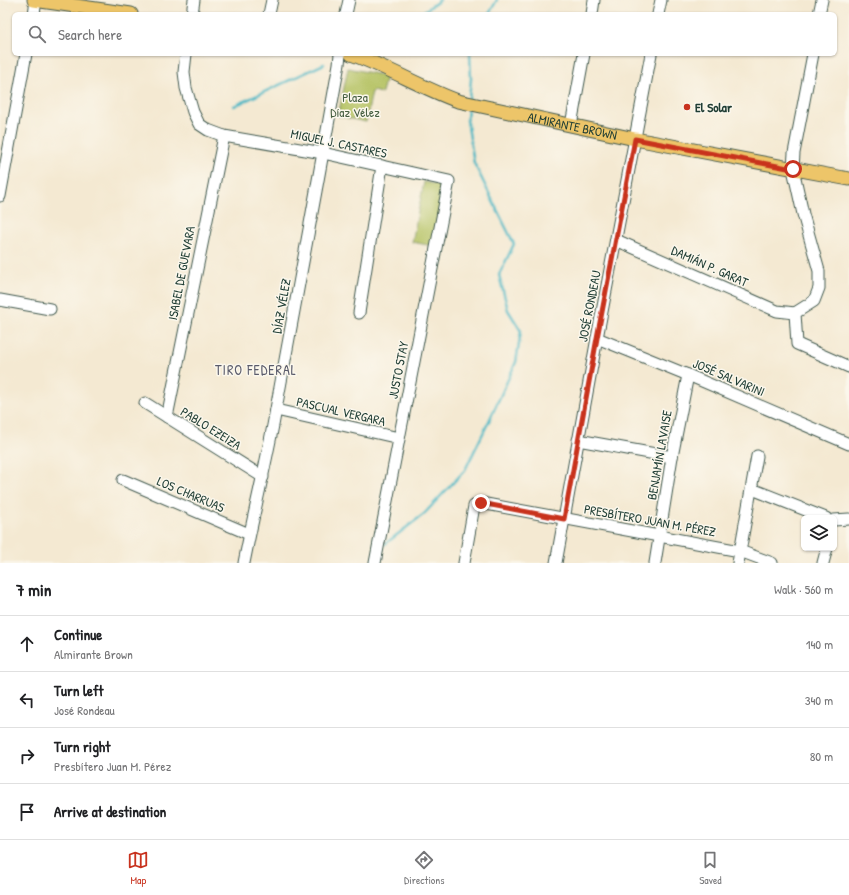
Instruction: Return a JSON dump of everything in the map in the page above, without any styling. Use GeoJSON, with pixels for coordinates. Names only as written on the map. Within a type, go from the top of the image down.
{"type":"FeatureCollection","features":[{"type":"Feature","properties":{"kind":"main road"},"geometry":{"type":"LineString","coordinates":[[35,0],[117,12]]}},
{"type":"Feature","properties":{"kind":"main road","name":"ALMIRANTE BROWN"},"geometry":{"type":"LineString","coordinates":[[356,56],[458,101],[635,139],[849,179]]}},
{"type":"Feature","properties":{"kind":"street"},"geometry":{"type":"LineString","coordinates":[[34,12],[35,0]]}},
{"type":"Feature","properties":{"kind":"street"},"geometry":{"type":"LineString","coordinates":[[192,12],[194,0]]}},
{"type":"Feature","properties":{"kind":"street"},"geometry":{"type":"LineString","coordinates":[[269,12],[272,0]]}},
{"type":"Feature","properties":{"kind":"street"},"geometry":{"type":"LineString","coordinates":[[346,12],[349,0]]}},
{"type":"Feature","properties":{"kind":"street"},"geometry":{"type":"LineString","coordinates":[[592,12],[594,0]]}},
{"type":"Feature","properties":{"kind":"street"},"geometry":{"type":"LineString","coordinates":[[658,12],[661,0]]}},
{"type":"Feature","properties":{"kind":"street"},"geometry":{"type":"LineString","coordinates":[[820,12],[822,0]]}},
{"type":"Feature","properties":{"kind":"street"},"geometry":{"type":"LineString","coordinates":[[0,196],[26,56]]}},
{"type":"Feature","properties":{"kind":"street","name":"MIGUEL J. CASTARES"},"geometry":{"type":"LineString","coordinates":[[186,56],[184,72],[186,88],[193,112],[199,124],[208,130],[224,136],[323,153],[449,181]]}},
{"type":"Feature","properties":{"kind":"street","name":"DÍAZ VÉLEZ"},"geometry":{"type":"LineString","coordinates":[[244,563],[276,410],[340,56]]}},
{"type":"Feature","properties":{"kind":"street"},"geometry":{"type":"LineString","coordinates":[[570,125],[584,56]]}},
{"type":"Feature","properties":{"kind":"street","name":"JOSÉ RONDEAU"},"geometry":{"type":"LineString","coordinates":[[556,563],[651,56]]}},
{"type":"Feature","properties":{"kind":"street"},"geometry":{"type":"LineString","coordinates":[[812,56],[794,153],[793,169],[818,271],[820,288],[814,301],[795,313],[797,344],[849,367]]}},
{"type":"Feature","properties":{"kind":"street","name":"ISABEL DE GUEVARA"},"geometry":{"type":"LineString","coordinates":[[167,416],[224,136]]}},
{"type":"Feature","properties":{"kind":"street"},"geometry":{"type":"LineString","coordinates":[[359,313],[382,166]]}},
{"type":"Feature","properties":{"kind":"street","name":"JUSTO STAY"},"geometry":{"type":"LineString","coordinates":[[375,563],[449,181]]}},
{"type":"Feature","properties":{"kind":"street","name":"DAMIÁN P. GARAT"},"geometry":{"type":"LineString","coordinates":[[616,240],[777,311],[795,313]]}},
{"type":"Feature","properties":{"kind":"street"},"geometry":{"type":"LineString","coordinates":[[0,300],[50,309]]}},
{"type":"Feature","properties":{"kind":"street","name":"JOSÉ SALVARINI"},"geometry":{"type":"LineString","coordinates":[[597,338],[849,444]]}},
{"type":"Feature","properties":{"kind":"street","name":"BENJAMÍN LAVAISE"},"geometry":{"type":"LineString","coordinates":[[655,563],[672,457],[688,375]]}},
{"type":"Feature","properties":{"kind":"street","name":"PABLO EZEIZA"},"geometry":{"type":"LineString","coordinates":[[145,403],[263,477]]}},
{"type":"Feature","properties":{"kind":"street","name":"PASCUAL VERGARA"},"geometry":{"type":"LineString","coordinates":[[276,410],[399,438]]}},
{"type":"Feature","properties":{"kind":"street"},"geometry":{"type":"LineString","coordinates":[[578,440],[672,457]]}},
{"type":"Feature","properties":{"kind":"street"},"geometry":{"type":"LineString","coordinates":[[738,563],[757,456]]}},
{"type":"Feature","properties":{"kind":"street","name":"LOS CHARRUAS"},"geometry":{"type":"LineString","coordinates":[[123,480],[249,534]]}},
{"type":"Feature","properties":{"kind":"street"},"geometry":{"type":"LineString","coordinates":[[752,489],[818,515]]}},
{"type":"Feature","properties":{"kind":"street","name":"PRESBÍTERO JUAN M. PÉREZ"},"geometry":{"type":"LineString","coordinates":[[464,563],[474,506],[481,503],[740,551],[772,563]]}},
{"type":"Feature","properties":{"kind":"street"},"geometry":{"type":"LineString","coordinates":[[837,520],[849,519]]}},
{"type":"Feature","properties":{"kind":"street"},"geometry":{"type":"LineString","coordinates":[[824,563],[826,551]]}},
{"type":"Feature","properties":{"kind":"green space","name":"Plaza Díaz Vélez"},"geometry":{"type":"Polygon","coordinates":[[[348,68],[386,76],[382,93],[372,91],[366,122],[338,116],[348,68]]]}},
{"type":"Feature","properties":{"kind":"green space"},"geometry":{"type":"Polygon","coordinates":[[[424,182],[446,186],[433,246],[412,242],[424,182]]]}},
{"type":"Feature","properties":{"kind":"waterway"},"geometry":{"type":"LineString","coordinates":[[423,12],[440,0]]}},
{"type":"Feature","properties":{"kind":"waterway"},"geometry":{"type":"LineString","coordinates":[[490,12],[497,0]]}},
{"type":"Feature","properties":{"kind":"waterway"},"geometry":{"type":"LineString","coordinates":[[469,99],[471,79],[470,56]]}},
{"type":"Feature","properties":{"kind":"waterway"},"geometry":{"type":"LineString","coordinates":[[234,106],[324,64]]}},
{"type":"Feature","properties":{"kind":"waterway"},"geometry":{"type":"LineString","coordinates":[[385,544],[424,514],[465,470],[516,362],[521,331],[508,310],[499,275],[514,244],[474,163],[467,120],[468,108]]}},
{"type":"Feature","properties":{"kind":"place","name":"El Solar"},"geometry":{"type":"Point","coordinates":[687,107]}},
{"type":"Feature","properties":{"kind":"district","name":"TIRO FEDERAL"},"geometry":{"type":"Point","coordinates":[256,370]}},
{"type":"Feature","properties":{"kind":"route"},"geometry":{"type":"LineString","coordinates":[[481,503],[564,519],[635,139],[793,169]]}}]}
